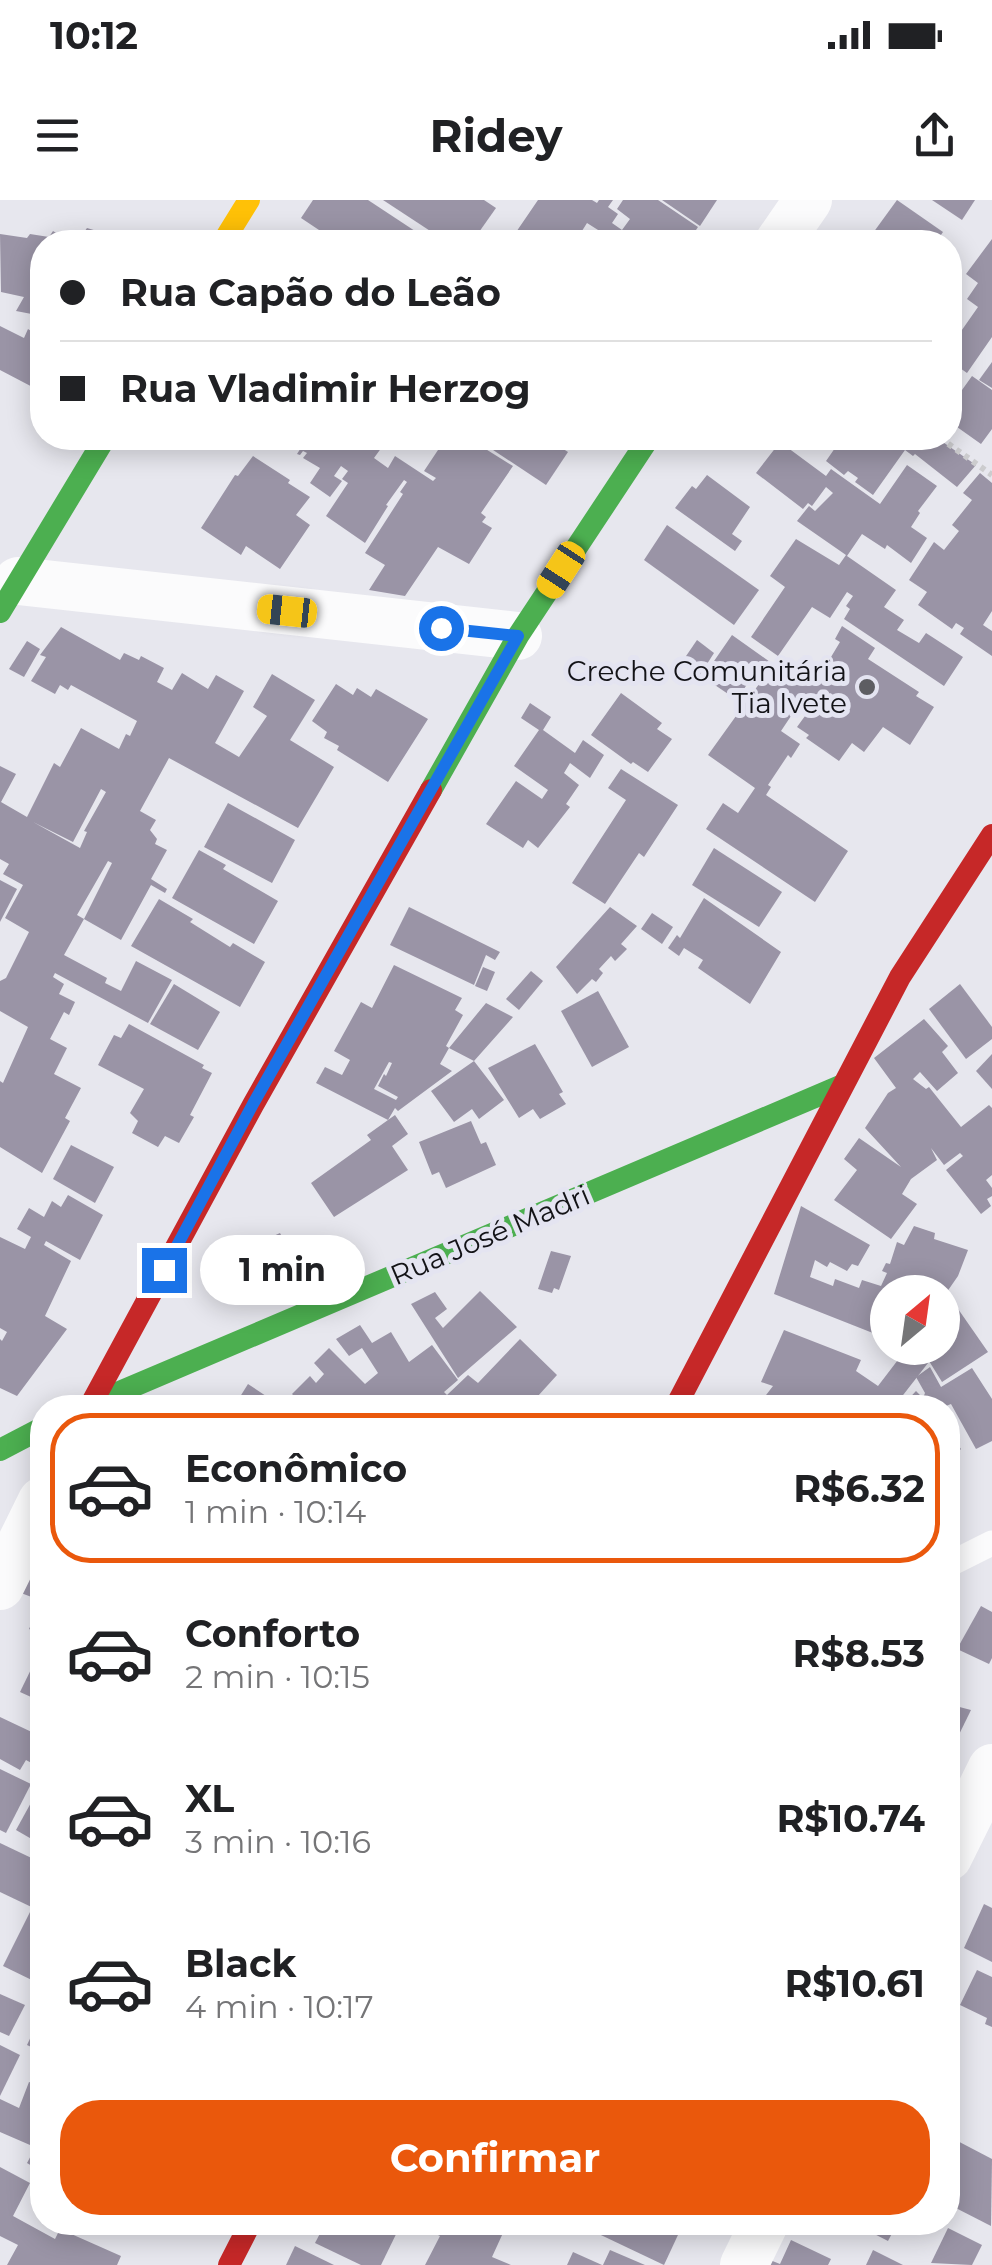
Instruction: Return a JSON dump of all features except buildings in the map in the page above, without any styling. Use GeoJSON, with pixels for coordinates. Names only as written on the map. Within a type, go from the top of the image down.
{"type":"FeatureCollection","features":[{"type":"Feature","properties":{"kind":"street"},"geometry":{"type":"LineString","coordinates":[[230,230],[249,200]]}},
{"type":"Feature","properties":{"kind":"street"},"geometry":{"type":"LineString","coordinates":[[787,230],[808,200]]}},
{"type":"Feature","properties":{"kind":"street"},"geometry":{"type":"LineString","coordinates":[[98,450],[9,597],[518,636]]}},
{"type":"Feature","properties":{"kind":"street"},"geometry":{"type":"LineString","coordinates":[[94,1395],[253,1104],[518,636],[641,450]]}},
{"type":"Feature","properties":{"kind":"street"},"geometry":{"type":"LineString","coordinates":[[682,1395],[900,976],[992,834]]}},
{"type":"Feature","properties":{"kind":"street"},"geometry":{"type":"LineString","coordinates":[[900,976],[992,886]]}},
{"type":"Feature","properties":{"kind":"street","name":"Rua José Madri"},"geometry":{"type":"LineString","coordinates":[[114,1395],[843,1085]]}},
{"type":"Feature","properties":{"kind":"street"},"geometry":{"type":"LineString","coordinates":[[0,1450],[30,1434]]}},
{"type":"Feature","properties":{"kind":"street"},"geometry":{"type":"LineString","coordinates":[[0,1586],[30,1525]]}},
{"type":"Feature","properties":{"kind":"street"},"geometry":{"type":"LineString","coordinates":[[960,1833],[992,1768]]}},
{"type":"Feature","properties":{"kind":"street"},"geometry":{"type":"LineString","coordinates":[[230,2265],[245,2235]]}},
{"type":"Feature","properties":{"kind":"street"},"geometry":{"type":"LineString","coordinates":[[744,2265],[759,2235]]}},
{"type":"Feature","properties":{"kind":"lane"},"geometry":{"type":"LineString","coordinates":[[960,1559],[992,1544]]}},
{"type":"Feature","properties":{"kind":"path"},"geometry":{"type":"LineString","coordinates":[[957,450],[992,475]]}},
{"type":"Feature","properties":{"kind":"traffic: fast"},"geometry":{"type":"LineString","coordinates":[[0,612],[98,450]]}},
{"type":"Feature","properties":{"kind":"traffic: fast"},"geometry":{"type":"LineString","coordinates":[[431,790],[518,636],[641,450]]}},
{"type":"Feature","properties":{"kind":"traffic: fast"},"geometry":{"type":"LineString","coordinates":[[113,1395],[843,1085]]}},
{"type":"Feature","properties":{"kind":"traffic: fast"},"geometry":{"type":"LineString","coordinates":[[0,1450],[30,1434]]}},
{"type":"Feature","properties":{"kind":"traffic: slow"},"geometry":{"type":"LineString","coordinates":[[230,230],[249,200]]}},
{"type":"Feature","properties":{"kind":"traffic: jam"},"geometry":{"type":"LineString","coordinates":[[96,1395],[253,1105],[431,790]]}},
{"type":"Feature","properties":{"kind":"traffic: jam"},"geometry":{"type":"LineString","coordinates":[[682,1395],[900,977],[992,835]]}},
{"type":"Feature","properties":{"kind":"traffic: jam"},"geometry":{"type":"LineString","coordinates":[[229,2265],[244,2235]]}},
{"type":"Feature","properties":{"kind":"place","name":"Creche Comunitária Tia Ivete"},"geometry":{"type":"Point","coordinates":[867,687]}},
{"type":"Feature","properties":{"kind":"route"},"geometry":{"type":"LineString","coordinates":[[164,1270],[253,1104],[518,636],[441,628]]}}]}
